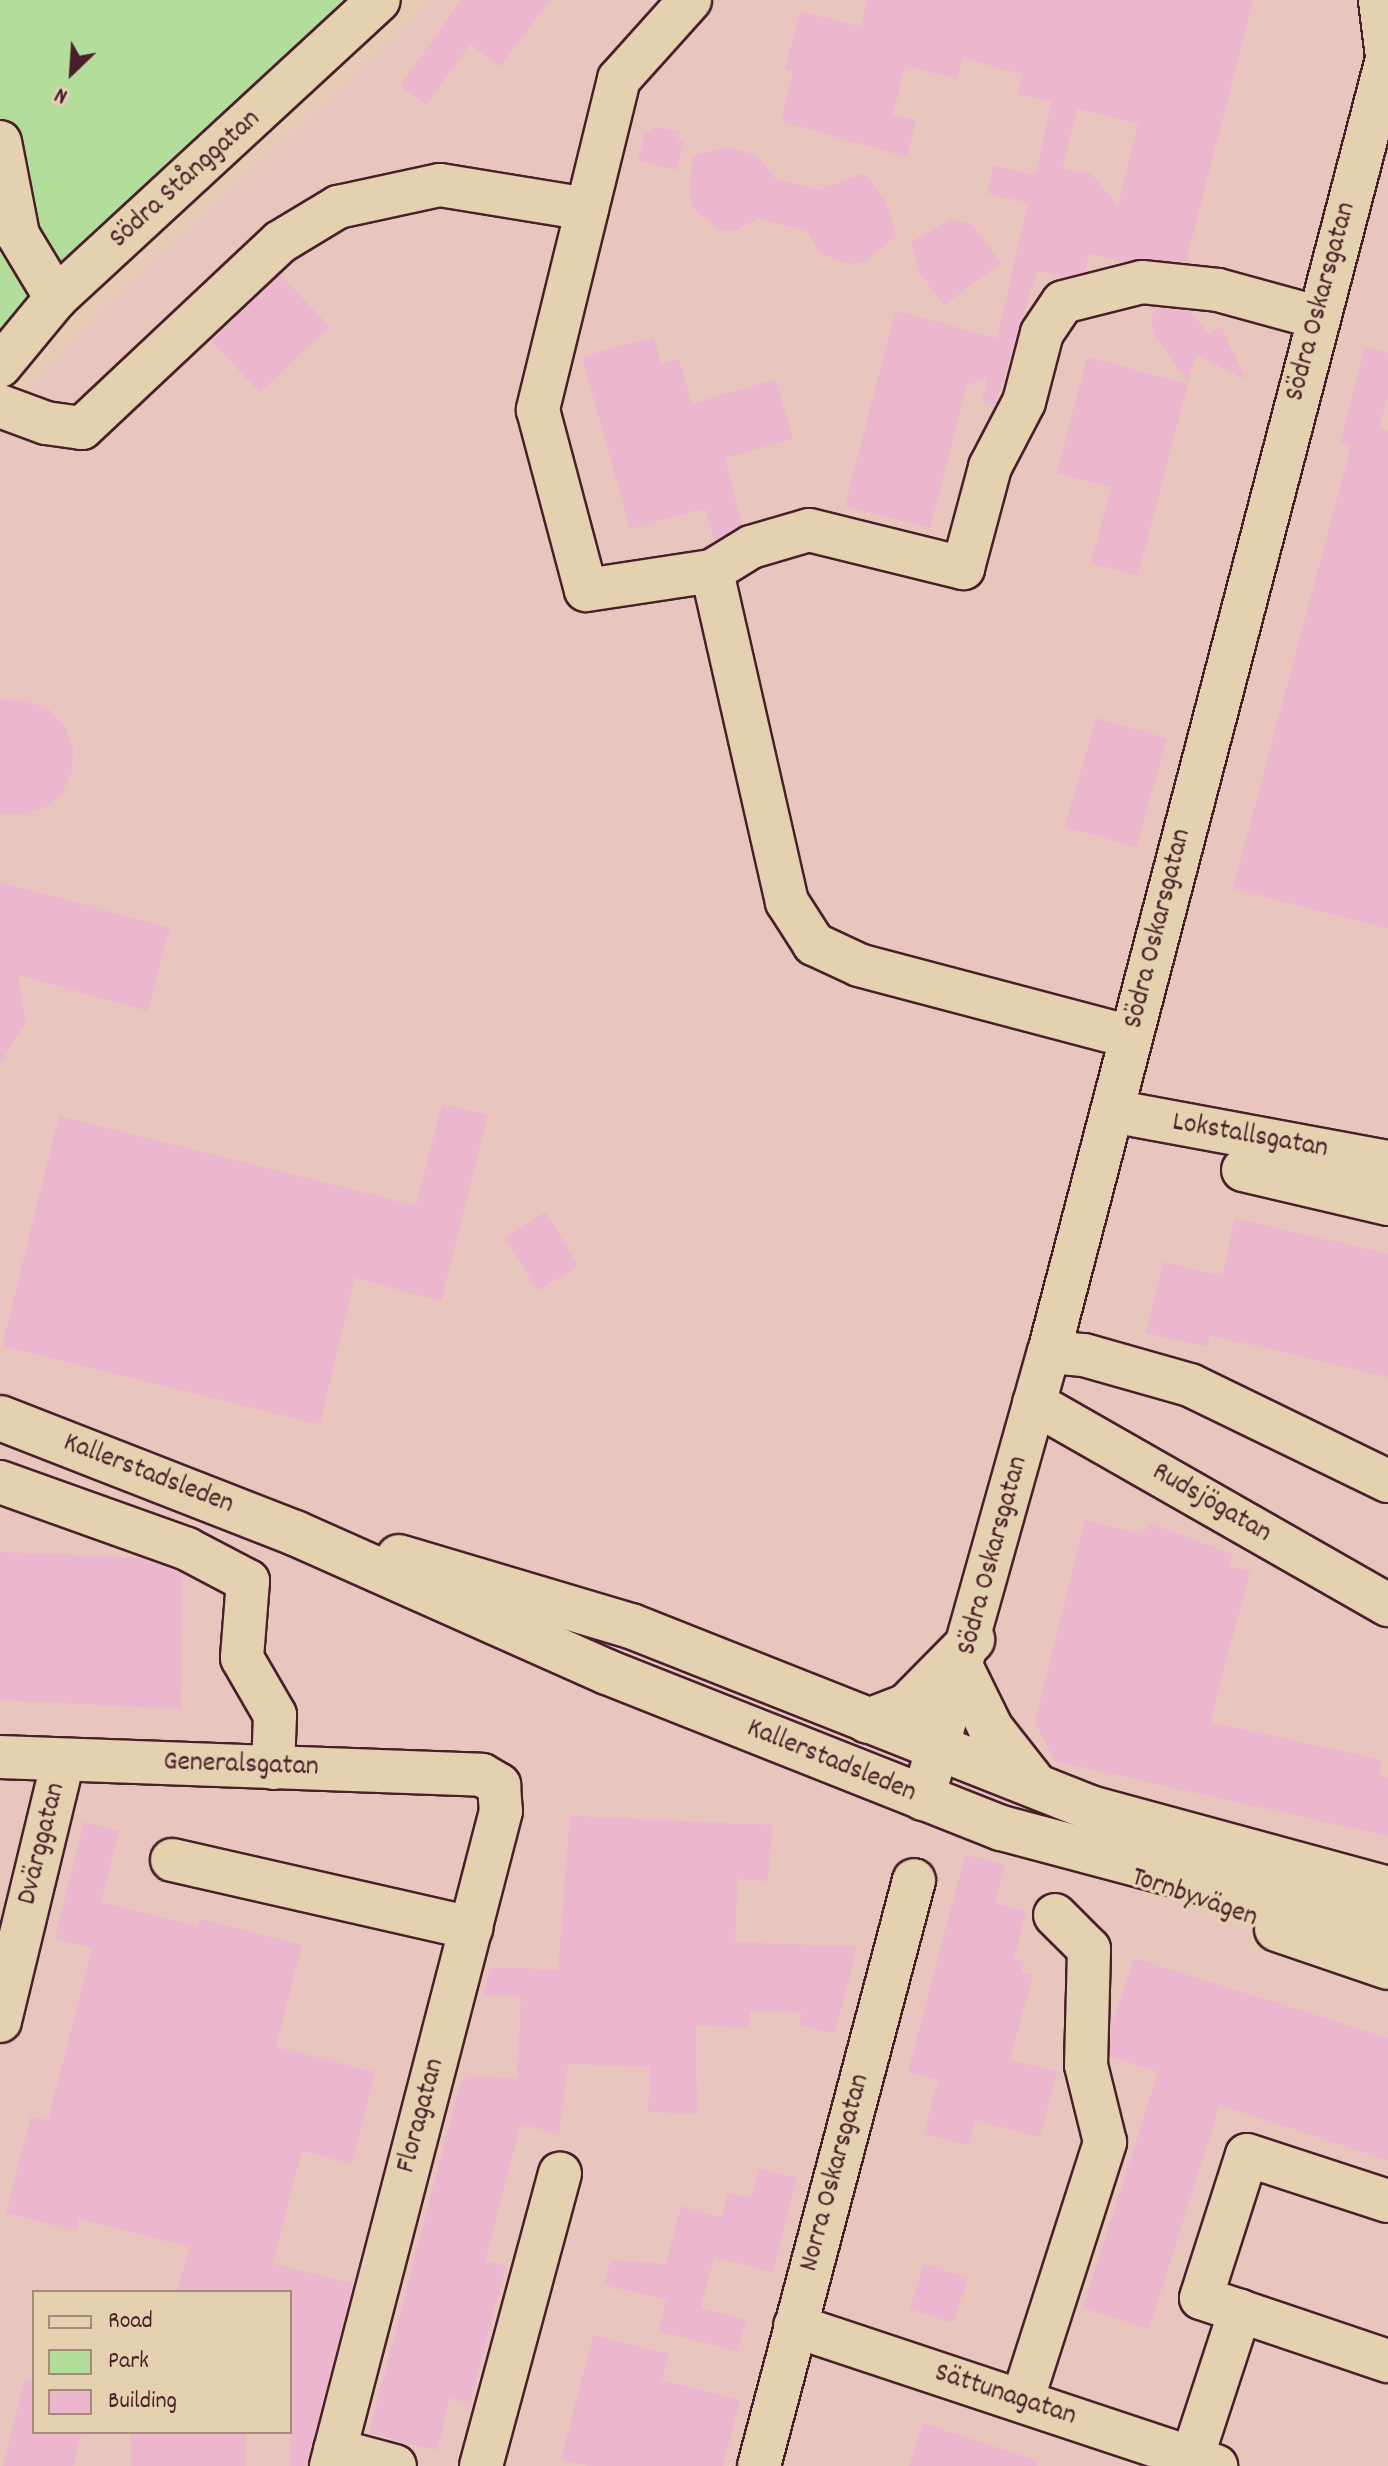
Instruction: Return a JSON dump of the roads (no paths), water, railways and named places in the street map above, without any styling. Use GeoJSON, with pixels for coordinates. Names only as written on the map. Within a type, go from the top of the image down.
{"type":"FeatureCollection","features":[{"type":"Feature","properties":{"kind":"main road","name":"Kallerstadsleden"},"geometry":{"type":"LineString","coordinates":[[0,1418],[295,1533],[607,1672],[1001,1828],[1388,1931]]}},
{"type":"Feature","properties":{"kind":"main road","name":"Kallerstadsleden"},"geometry":{"type":"LineString","coordinates":[[295,1533],[468,1574],[631,1626],[1039,1790],[1145,1825],[1388,1889]]}},
{"type":"Feature","properties":{"kind":"main road"},"geometry":{"type":"LineString","coordinates":[[868,1721],[907,1706],[968,1656],[991,1729],[1039,1790]]}},
{"type":"Feature","properties":{"kind":"main road","name":"Tornbyvägen"},"geometry":{"type":"LineString","coordinates":[[1001,1828],[1388,1967]]}},
{"type":"Feature","properties":{"kind":"street","name":"Södra Stånggatan"},"geometry":{"type":"LineString","coordinates":[[0,366],[56,298],[379,0]]}},
{"type":"Feature","properties":{"kind":"street"},"geometry":{"type":"LineString","coordinates":[[690,0],[619,79],[538,410],[586,590],[712,571],[751,547],[809,530],[963,568],[990,467],[1024,402],[1042,333],[1063,302],[1142,282],[1218,290],[1317,317]]}},
{"type":"Feature","properties":{"kind":"street","name":"Södra Oskarsgatan"},"geometry":{"type":"LineString","coordinates":[[923,1799],[968,1656],[1317,317],[1388,56],[1380,0]]}},
{"type":"Feature","properties":{"kind":"street"},"geometry":{"type":"LineString","coordinates":[[0,142],[18,235],[56,298]]}},
{"type":"Feature","properties":{"kind":"street"},"geometry":{"type":"LineString","coordinates":[[0,406],[46,423],[82,428],[280,242],[338,207],[440,185],[587,209]]}},
{"type":"Feature","properties":{"kind":"street"},"geometry":{"type":"LineString","coordinates":[[712,571],[787,902],[814,944],[859,965],[1131,1037]]}},
{"type":"Feature","properties":{"kind":"street","name":"Lokstallsgatan"},"geometry":{"type":"LineString","coordinates":[[1112,1111],[1388,1162]]}},
{"type":"Feature","properties":{"kind":"street"},"geometry":{"type":"LineString","coordinates":[[1243,1170],[1388,1204]]}},
{"type":"Feature","properties":{"kind":"street"},"geometry":{"type":"LineString","coordinates":[[1049,1352],[1084,1355],[1190,1385],[1388,1481]]}},
{"type":"Feature","properties":{"kind":"street","name":"Rudsjögatan"},"geometry":{"type":"LineString","coordinates":[[1034,1403],[1388,1605]]}},
{"type":"Feature","properties":{"kind":"street"},"geometry":{"type":"LineString","coordinates":[[0,1482],[187,1549],[248,1581],[242,1658],[275,1715],[273,1768]]}},
{"type":"Feature","properties":{"kind":"street","name":"Generalsgatan"},"geometry":{"type":"LineString","coordinates":[[0,1757],[482,1775]]}},
{"type":"Feature","properties":{"kind":"street","name":"Dvärggatan"},"geometry":{"type":"LineString","coordinates":[[0,2021],[63,1760]]}},
{"type":"Feature","properties":{"kind":"street","name":"Floragatan"},"geometry":{"type":"LineString","coordinates":[[333,2458],[503,1796],[499,1785],[482,1775]]}},
{"type":"Feature","properties":{"kind":"street"},"geometry":{"type":"LineString","coordinates":[[172,1860],[471,1928]]}},
{"type":"Feature","properties":{"kind":"street","name":"Norra Oskarsgatan"},"geometry":{"type":"LineString","coordinates":[[759,2466],[914,1880]]}},
{"type":"Feature","properties":{"kind":"street"},"geometry":{"type":"LineString","coordinates":[[1022,2401],[1105,2142],[1086,2065],[1089,1949],[1055,1915]]}},
{"type":"Feature","properties":{"kind":"street"},"geometry":{"type":"LineString","coordinates":[[1388,2201],[1247,2155],[1201,2298],[1388,2361]]}},
{"type":"Feature","properties":{"kind":"street"},"geometry":{"type":"LineString","coordinates":[[481,2466],[560,2173]]}},
{"type":"Feature","properties":{"kind":"street"},"geometry":{"type":"LineString","coordinates":[[1204,2462],[1240,2311]]}},
{"type":"Feature","properties":{"kind":"street","name":"Sättunagatan"},"geometry":{"type":"LineString","coordinates":[[795,2326],[1204,2462]]}},
{"type":"Feature","properties":{"kind":"street"},"geometry":{"type":"LineString","coordinates":[[333,2458],[395,2466]]}}]}
